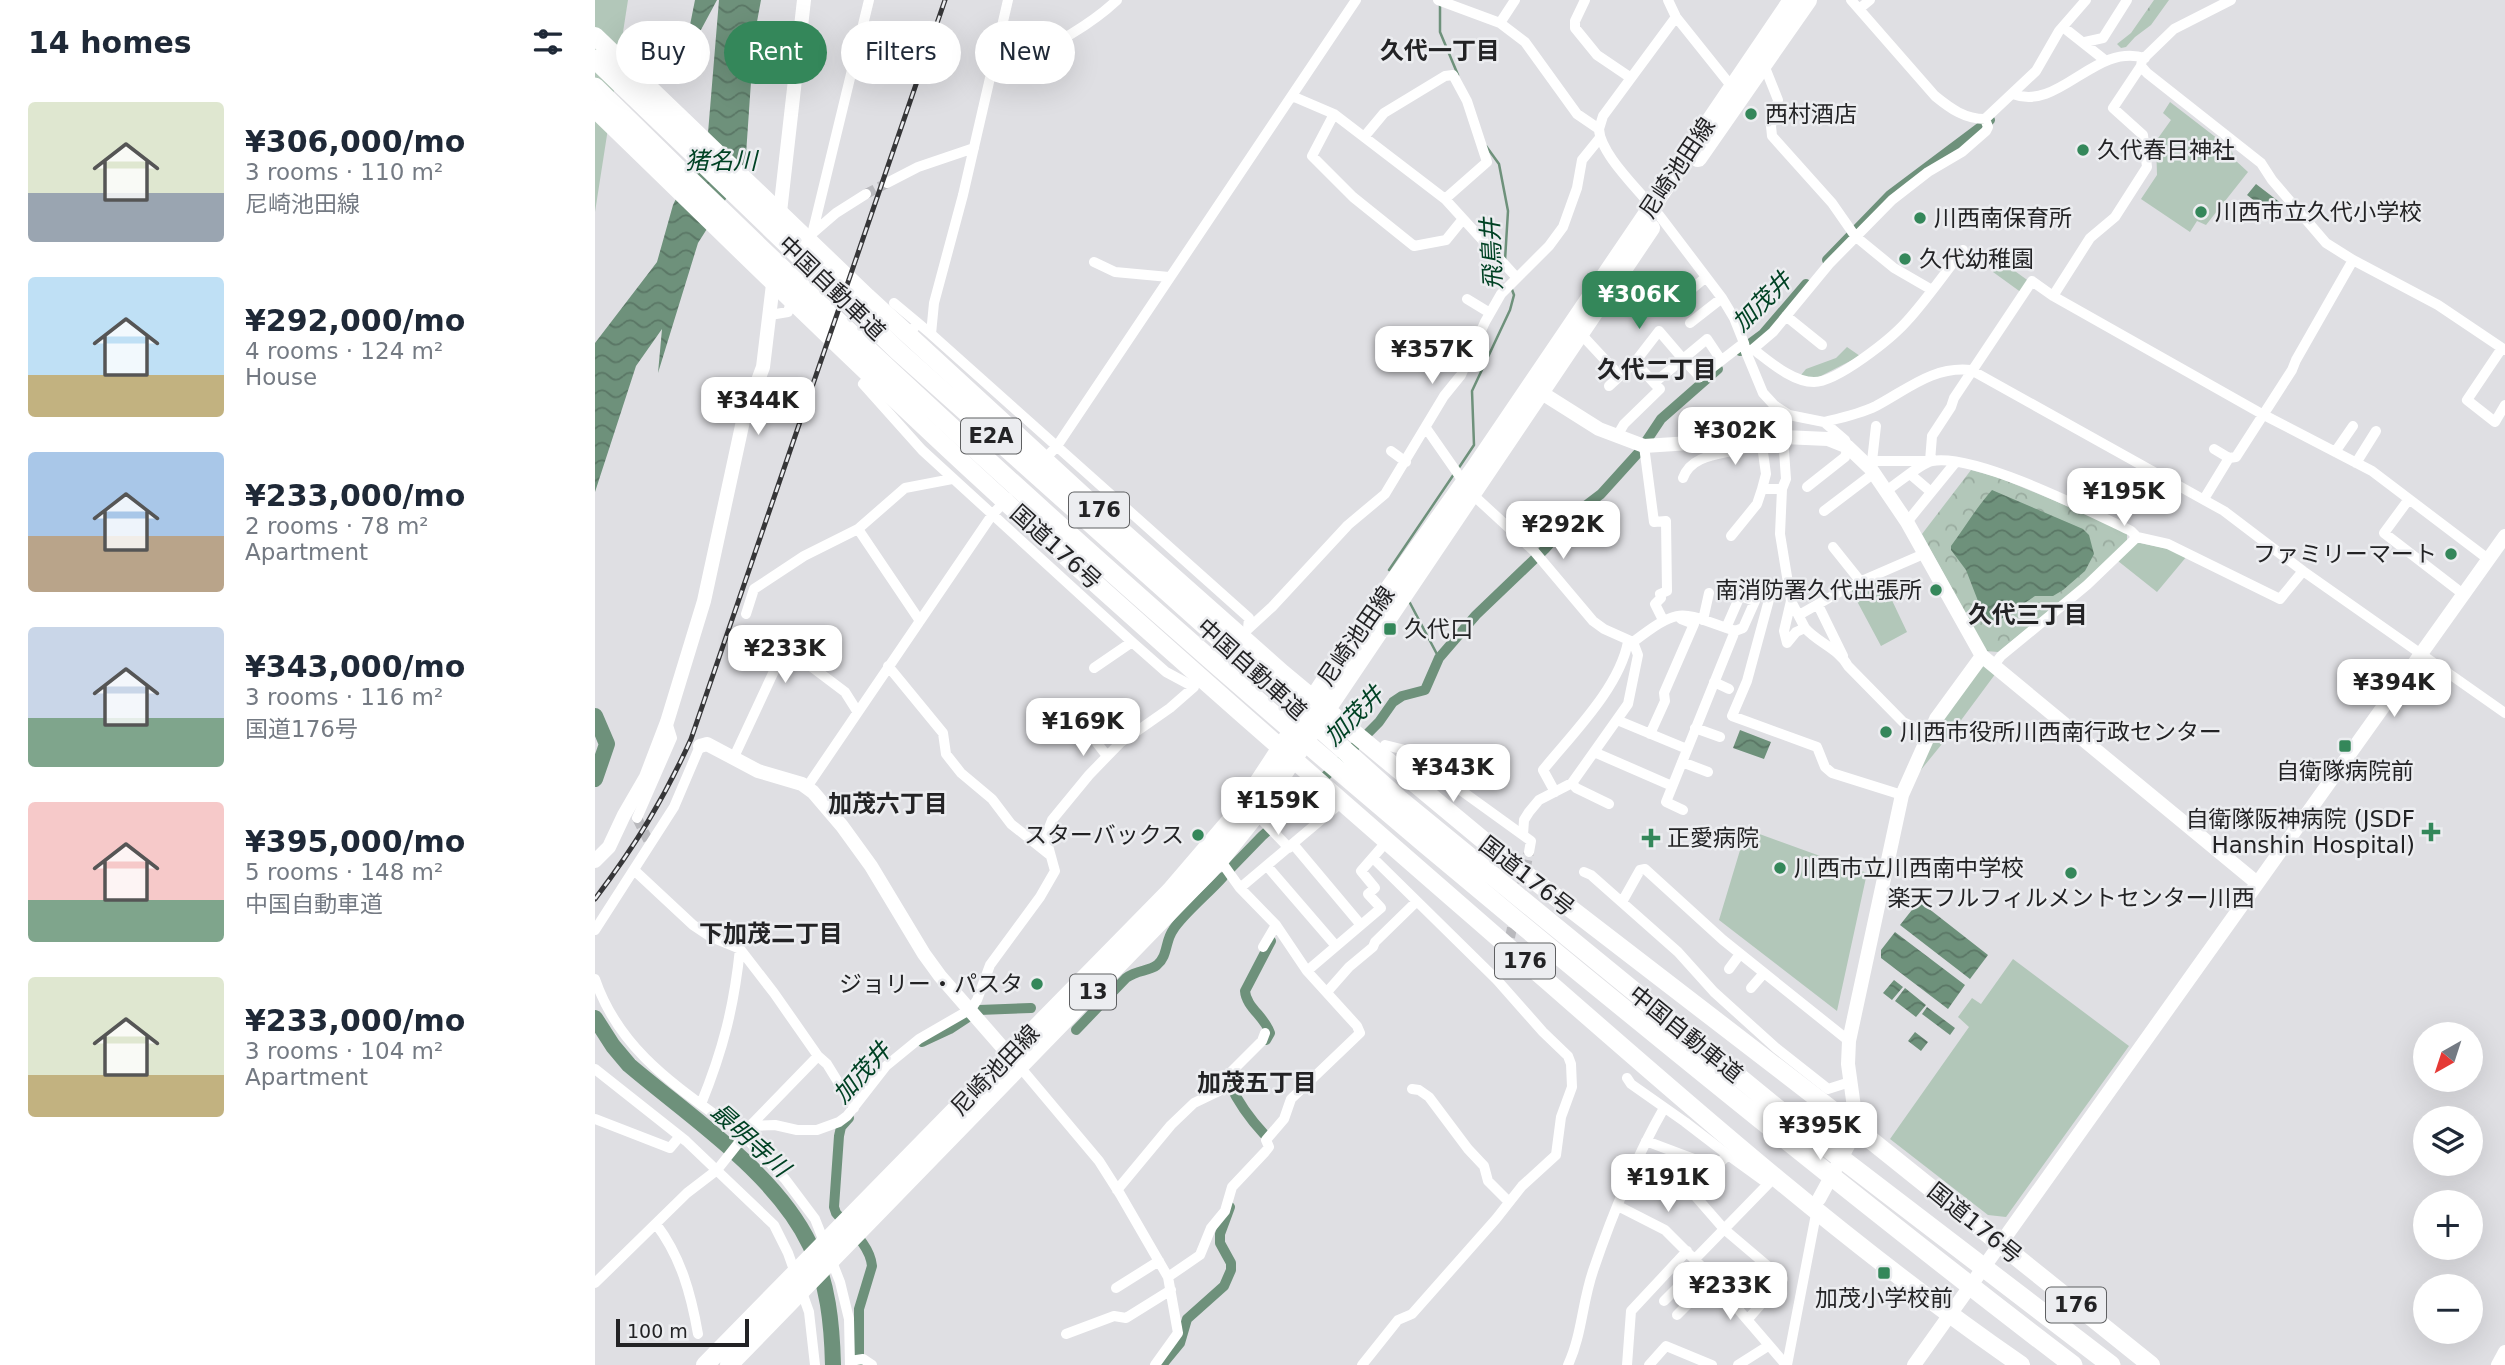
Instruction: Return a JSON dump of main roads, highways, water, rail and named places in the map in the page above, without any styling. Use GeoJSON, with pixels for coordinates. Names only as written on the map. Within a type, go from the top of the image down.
{"type":"FeatureCollection","features":[{"type":"Feature","properties":{"kind":"highway","name":"中国自動車道"},"geometry":{"type":"LineString","coordinates":[[595,59],[898,351],[1393,806],[1795,1122],[2111,1365]]}},
{"type":"Feature","properties":{"kind":"highway","name":"中国自動車道"},"geometry":{"type":"LineString","coordinates":[[595,87],[777,263],[1041,510],[1771,1129],[2073,1365]]}},
{"type":"Feature","properties":{"kind":"main road","name":"尼崎池田線"},"geometry":{"type":"LineString","coordinates":[[1534,389],[1581,334],[1732,87],[1792,0]]}},
{"type":"Feature","properties":{"kind":"main road","name":"尼崎池田線"},"geometry":{"type":"LineString","coordinates":[[1015,1061],[1208,849],[1280,762],[1655,211],[1764,65],[1808,0]]}},
{"type":"Feature","properties":{"kind":"main road","name":"国道176号"},"geometry":{"type":"LineString","coordinates":[[595,36],[867,297],[1133,541],[1282,673],[1413,784],[1582,919],[1728,1029],[1997,1250],[2151,1365]]}},
{"type":"Feature","properties":{"kind":"main road","name":"国道176号"},"geometry":{"type":"LineString","coordinates":[[595,109],[853,360],[1101,588],[1373,829],[1670,1101],[1771,1180],[1818,1205],[2021,1365]]}},
{"type":"Feature","properties":{"kind":"main road"},"geometry":{"type":"LineString","coordinates":[[867,297],[963,373],[1248,629],[1385,746],[1590,911],[1728,1029]]}},
{"type":"Feature","properties":{"kind":"main road"},"geometry":{"type":"LineString","coordinates":[[853,360],[965,479],[1194,687],[1335,808],[1377,853],[1537,984],[1670,1101]]}},
{"type":"Feature","properties":{"kind":"main road","name":"尼崎池田線"},"geometry":{"type":"LineString","coordinates":[[705,1365],[730,1360],[800,1281],[1015,1061],[1220,860],[1255,816],[1280,762]]}},
{"type":"Feature","properties":{"kind":"water"},"geometry":{"type":"Polygon","coordinates":[[[695,0],[717,0],[706,21],[691,21],[695,0]]]}},
{"type":"Feature","properties":{"kind":"water","name":"猪名川"},"geometry":{"type":"Polygon","coordinates":[[[719,0],[761,0],[757,21],[724,21],[724,84],[751,84],[745,169],[698,243],[658,373],[662,329],[636,366],[595,492],[595,343],[657,262],[673,205],[708,133],[719,0]]]}},
{"type":"Feature","properties":{"kind":"water"},"geometry":{"type":"Polygon","coordinates":[[[2256,184],[2282,204],[2273,215],[2247,195],[2256,184]]]}},
{"type":"Feature","properties":{"kind":"water"},"geometry":{"type":"Polygon","coordinates":[[[1992,490],[2083,529],[2089,535],[2094,554],[2085,571],[2063,590],[2053,596],[2035,596],[1995,623],[1985,619],[1966,570],[1951,550],[1951,546],[1992,490]]]}},
{"type":"Feature","properties":{"kind":"water"},"geometry":{"type":"Polygon","coordinates":[[[1740,730],[1771,742],[1764,759],[1733,748],[1740,730]]]}},
{"type":"Feature","properties":{"kind":"water"},"geometry":{"type":"Polygon","coordinates":[[[1919,901],[1988,955],[1970,979],[1900,925],[1919,901]]]}},
{"type":"Feature","properties":{"kind":"water"},"geometry":{"type":"Polygon","coordinates":[[[1895,932],[1965,985],[1948,1009],[1881,958],[1881,950],[1895,932]]]}},
{"type":"Feature","properties":{"kind":"water"},"geometry":{"type":"Polygon","coordinates":[[[1894,980],[1903,987],[1892,1000],[1883,993],[1894,980]]]}},
{"type":"Feature","properties":{"kind":"water"},"geometry":{"type":"Polygon","coordinates":[[[1905,988],[1926,1005],[1916,1017],[1895,1001],[1905,988]]]}},
{"type":"Feature","properties":{"kind":"water"},"geometry":{"type":"Polygon","coordinates":[[[1927,1007],[1955,1028],[1950,1035],[1922,1014],[1927,1007]]]}},
{"type":"Feature","properties":{"kind":"water"},"geometry":{"type":"Polygon","coordinates":[[[1915,1032],[1928,1042],[1921,1051],[1908,1041],[1915,1032]]]}},
{"type":"Feature","properties":{"kind":"waterway","name":"飛鳥井"},"geometry":{"type":"LineString","coordinates":[[1440,5],[1440,32],[1458,75]]}},
{"type":"Feature","properties":{"kind":"waterway","name":"加茂井"},"geometry":{"type":"LineString","coordinates":[[1827,260],[1890,195],[1990,120]]}},
{"type":"Feature","properties":{"kind":"waterway","name":"飛鳥井"},"geometry":{"type":"LineString","coordinates":[[1486,146],[1499,164],[1508,211],[1505,260]]}},
{"type":"Feature","properties":{"kind":"waterway","name":"加茂井"},"geometry":{"type":"LineString","coordinates":[[1740,351],[1763,334],[1806,284]]}},
{"type":"Feature","properties":{"kind":"waterway","name":"飛鳥井"},"geometry":{"type":"LineString","coordinates":[[1458,469],[1474,445],[1472,391],[1510,310],[1514,295],[1511,287]]}},
{"type":"Feature","properties":{"kind":"waterway","name":"加茂井"},"geometry":{"type":"LineString","coordinates":[[1229,870],[1379,722],[1393,702],[1402,696],[1425,690],[1439,658],[1476,615],[1545,549],[1580,510],[1601,494],[1639,452],[1661,419],[1718,369]]}},
{"type":"Feature","properties":{"kind":"waterway","name":"飛鳥井"},"geometry":{"type":"LineString","coordinates":[[1389,570],[1454,474]]}},
{"type":"Feature","properties":{"kind":"waterway","name":"飛鳥井"},"geometry":{"type":"LineString","coordinates":[[1410,603],[1439,658]]}},
{"type":"Feature","properties":{"kind":"waterway","name":"最明寺川"},"geometry":{"type":"LineString","coordinates":[[595,716],[607,744],[595,779]]}},
{"type":"Feature","properties":{"kind":"waterway","name":"加茂井"},"geometry":{"type":"LineString","coordinates":[[1076,1030],[1126,978],[1154,967],[1161,961],[1170,934],[1177,924],[1223,877]]}},
{"type":"Feature","properties":{"kind":"waterway","name":"加茂井"},"geometry":{"type":"LineString","coordinates":[[1266,1040],[1270,1033],[1246,997],[1245,991],[1271,941]]}},
{"type":"Feature","properties":{"kind":"waterway","name":"加茂井"},"geometry":{"type":"LineString","coordinates":[[922,1042],[950,1029],[979,1010],[1031,1008]]}},
{"type":"Feature","properties":{"kind":"waterway","name":"最明寺川"},"geometry":{"type":"LineString","coordinates":[[595,1018],[629,1065],[754,1170],[795,1219],[810,1245],[825,1289],[833,1365]]}},
{"type":"Feature","properties":{"kind":"waterway","name":"加茂井"},"geometry":{"type":"LineString","coordinates":[[1234,1073],[1229,1083],[1236,1097],[1264,1134]]}},
{"type":"Feature","properties":{"kind":"waterway","name":"加茂井"},"geometry":{"type":"LineString","coordinates":[[849,1118],[841,1127],[839,1136],[834,1207],[836,1213],[863,1244],[872,1266],[859,1309],[859,1365]]}},
{"type":"Feature","properties":{"kind":"waterway","name":"加茂井"},"geometry":{"type":"LineString","coordinates":[[1162,1365],[1180,1343],[1187,1319],[1224,1286],[1231,1270],[1231,1263],[1220,1243],[1220,1234],[1230,1207]]}},
{"type":"Feature","properties":{"kind":"tunnel"},"geometry":{"type":"LineString","coordinates":[[866,194],[887,183]]}},
{"type":"Feature","properties":{"kind":"tunnel"},"geometry":{"type":"LineString","coordinates":[[637,818],[650,844]]}},
{"type":"Feature","properties":{"kind":"tunnel"},"geometry":{"type":"LineString","coordinates":[[1519,899],[1529,852]]}},
{"type":"Feature","properties":{"kind":"tunnel"},"geometry":{"type":"LineString","coordinates":[[1504,967],[1514,918]]}},
{"type":"Feature","properties":{"kind":"railway"},"geometry":{"type":"LineString","coordinates":[[595,899],[648,822],[691,739],[945,0]]}},
{"type":"Feature","properties":{"kind":"place","name":"西村酒店"},"geometry":{"type":"Point","coordinates":[1751,114]}},
{"type":"Feature","properties":{"kind":"place","name":"久代春日神社"},"geometry":{"type":"Point","coordinates":[2083,150]}},
{"type":"Feature","properties":{"kind":"place","name":"川西市立久代小学校"},"geometry":{"type":"Point","coordinates":[2201,212]}},
{"type":"Feature","properties":{"kind":"place","name":"川西南保育所"},"geometry":{"type":"Point","coordinates":[1920,218]}},
{"type":"Feature","properties":{"kind":"place","name":"久代幼稚園"},"geometry":{"type":"Point","coordinates":[1905,259]}},
{"type":"Feature","properties":{"kind":"place","name":"ファミリーマート"},"geometry":{"type":"Point","coordinates":[2451,554]}},
{"type":"Feature","properties":{"kind":"place","name":"南消防署久代出張所"},"geometry":{"type":"Point","coordinates":[1936,590]}},
{"type":"Feature","properties":{"kind":"place","name":"久代口"},"geometry":{"type":"Point","coordinates":[1390,629]}},
{"type":"Feature","properties":{"kind":"place","name":"川西市役所川西南行政センター"},"geometry":{"type":"Point","coordinates":[1886,732]}},
{"type":"Feature","properties":{"kind":"place","name":"自衛隊病院前"},"geometry":{"type":"Point","coordinates":[2345,746]}},
{"type":"Feature","properties":{"kind":"place","name":"自衛隊阪神病院 (JSDF Hanshin Hospital)"},"geometry":{"type":"Point","coordinates":[2431,832]}},
{"type":"Feature","properties":{"kind":"place","name":"スターバックス"},"geometry":{"type":"Point","coordinates":[1198,835]}},
{"type":"Feature","properties":{"kind":"place","name":"正愛病院"},"geometry":{"type":"Point","coordinates":[1651,838]}},
{"type":"Feature","properties":{"kind":"place","name":"川西市立川西南中学校"},"geometry":{"type":"Point","coordinates":[1780,868]}},
{"type":"Feature","properties":{"kind":"place","name":"楽天フルフィルメントセンター川西"},"geometry":{"type":"Point","coordinates":[2071,873]}},
{"type":"Feature","properties":{"kind":"place","name":"ジョリー・パスタ"},"geometry":{"type":"Point","coordinates":[1037,984]}},
{"type":"Feature","properties":{"kind":"place","name":"加茂小学校前"},"geometry":{"type":"Point","coordinates":[1884,1273]}},
{"type":"Feature","properties":{"kind":"district","name":"久代一丁目"},"geometry":{"type":"Point","coordinates":[1440,51]}},
{"type":"Feature","properties":{"kind":"district","name":"久代二丁目"},"geometry":{"type":"Point","coordinates":[1657,370]}},
{"type":"Feature","properties":{"kind":"district","name":"久代三丁目"},"geometry":{"type":"Point","coordinates":[2028,615]}},
{"type":"Feature","properties":{"kind":"district","name":"加茂六丁目"},"geometry":{"type":"Point","coordinates":[888,804]}},
{"type":"Feature","properties":{"kind":"district","name":"下加茂二丁目"},"geometry":{"type":"Point","coordinates":[771,934]}},
{"type":"Feature","properties":{"kind":"district","name":"加茂五丁目"},"geometry":{"type":"Point","coordinates":[1257,1083]}}]}
